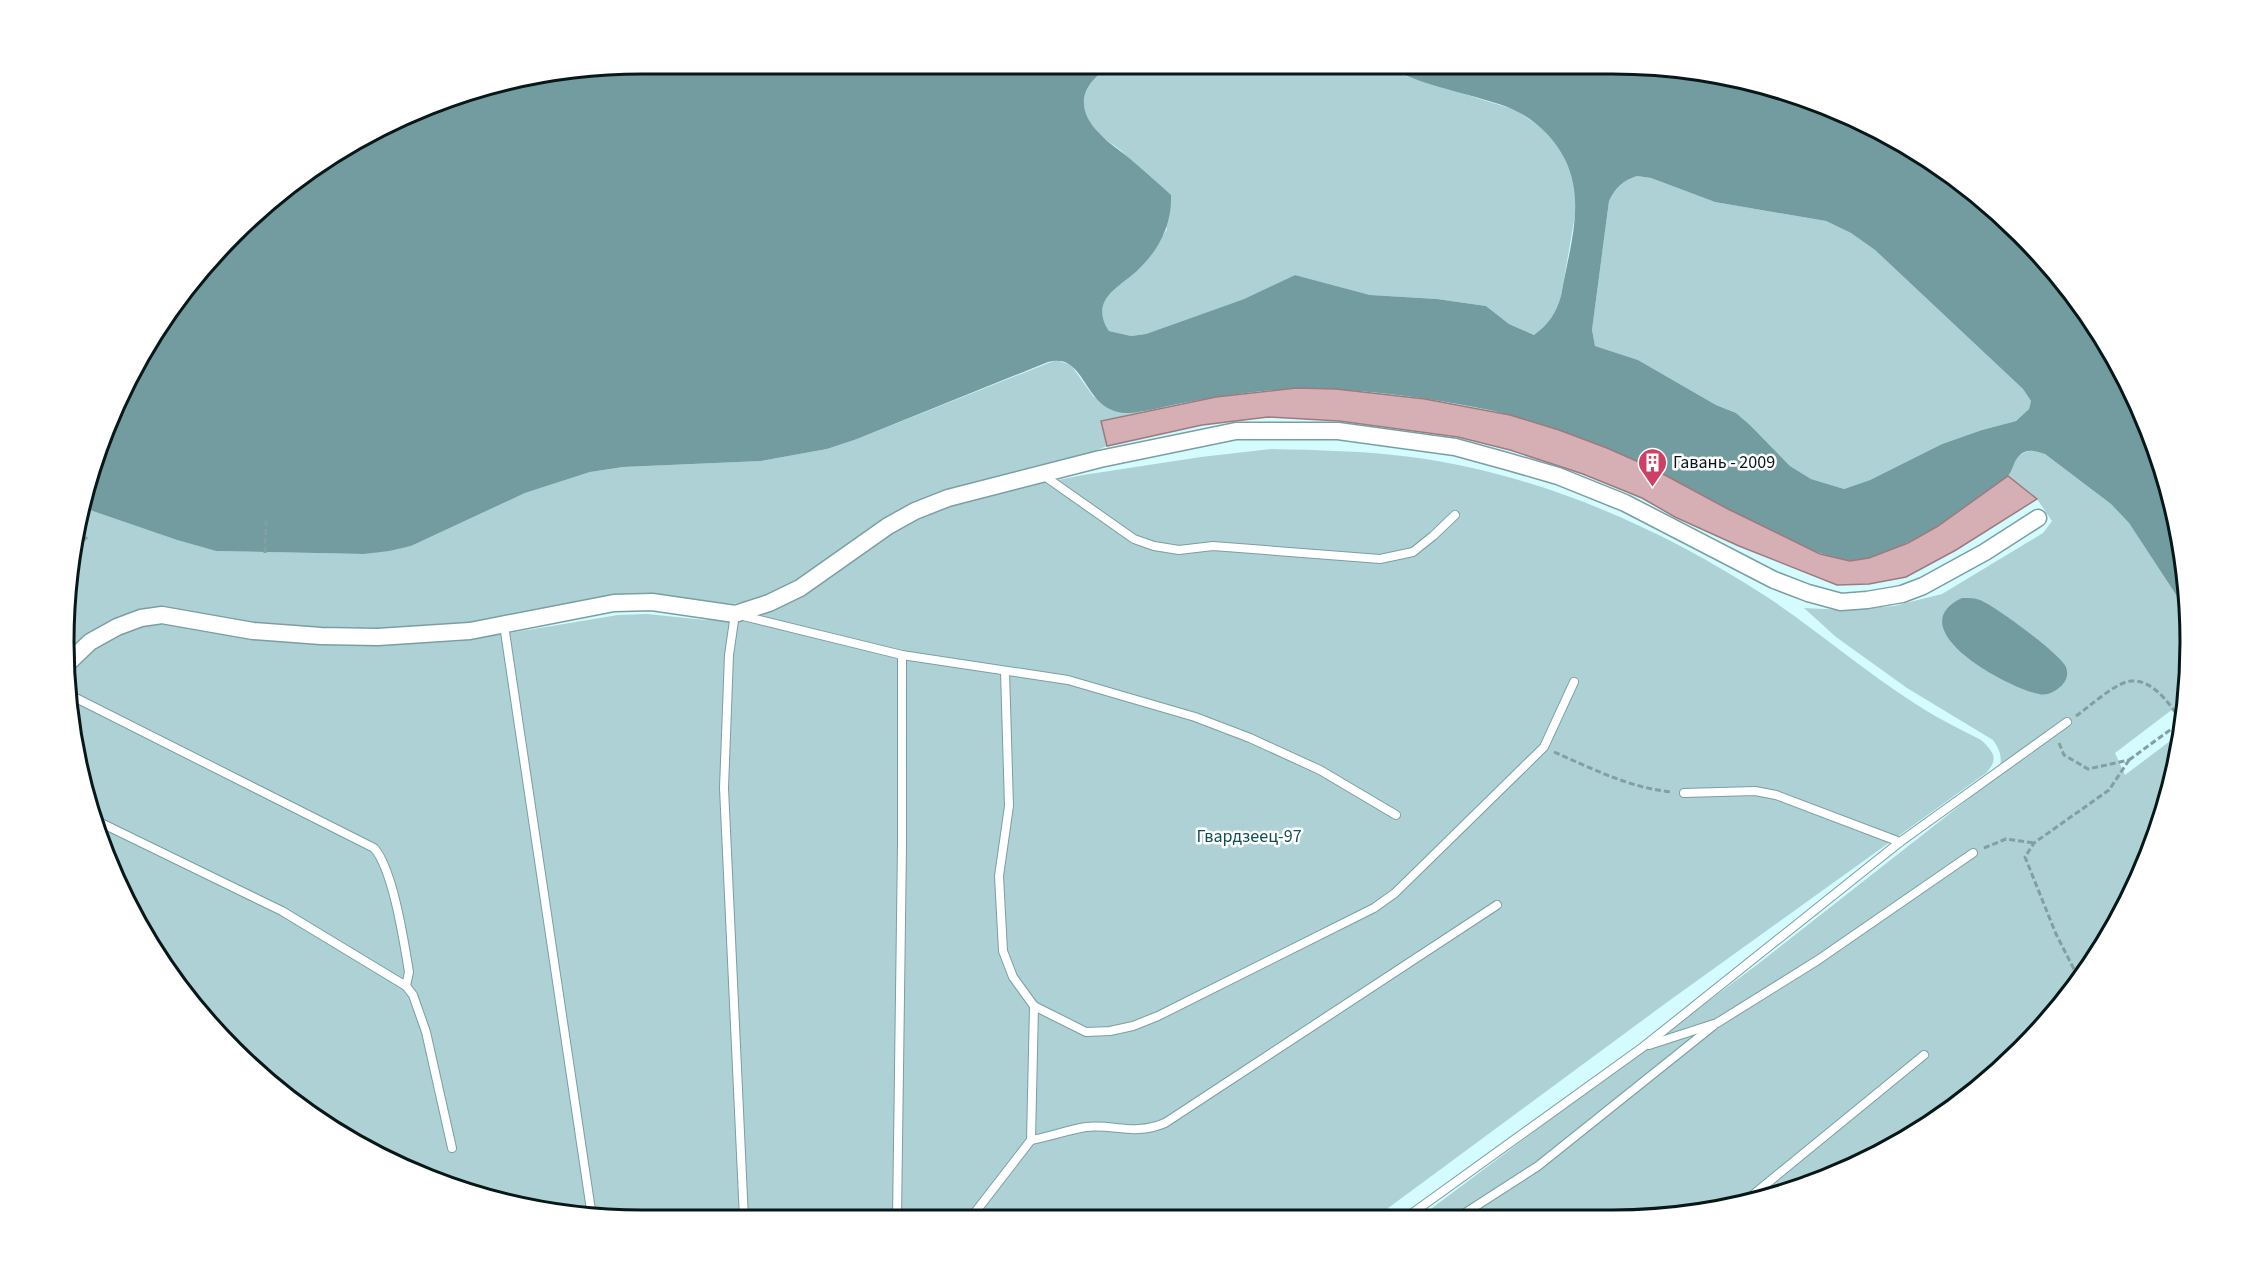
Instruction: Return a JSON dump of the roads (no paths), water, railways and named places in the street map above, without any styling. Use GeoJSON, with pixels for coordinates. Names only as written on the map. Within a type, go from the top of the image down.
{"type":"FeatureCollection","features":[{"type":"Feature","properties":{"kind":"street"},"geometry":{"type":"LineString","coordinates":[[74,657],[90,642],[117,627],[141,618],[162,615],[253,631],[378,637],[470,631],[614,603],[652,602],[735,614],[769,603],[800,588],[888,526],[915,511],[948,498],[1170,443],[1236,431],[1338,431],[1444,446],[1558,476],[1625,503],[1774,580],[1841,602],[1902,594],[1923,586],[1985,552],[2038,518]]}},
{"type":"Feature","properties":{"kind":"lane"},"geometry":{"type":"LineString","coordinates":[[1043,474],[1134,539],[1154,546],[1179,550],[1213,546],[1380,559],[1413,552],[1455,515]]}},
{"type":"Feature","properties":{"kind":"lane"},"geometry":{"type":"LineString","coordinates":[[744,1210],[724,788],[729,655],[735,614],[902,655],[1068,680],[1195,717],[1250,738],[1320,770],[1396,815]]}},
{"type":"Feature","properties":{"kind":"lane"},"geometry":{"type":"LineString","coordinates":[[504,625],[591,1208]]}},
{"type":"Feature","properties":{"kind":"lane"},"geometry":{"type":"LineString","coordinates":[[897,1210],[902,655]]}},
{"type":"Feature","properties":{"kind":"lane"},"geometry":{"type":"LineString","coordinates":[[1005,671],[1009,806],[999,876],[1003,951],[1012,976],[1034,1006],[1086,1032],[1110,1031],[1133,1026],[1181,1005],[1374,908],[1395,893],[1544,747],[1574,682]]}},
{"type":"Feature","properties":{"kind":"lane"},"geometry":{"type":"LineString","coordinates":[[77,698],[374,848],[381,856],[388,876],[409,972],[406,986]]}},
{"type":"Feature","properties":{"kind":"lane"},"geometry":{"type":"LineString","coordinates":[[1417,1210],[1643,1047],[1900,842],[2067,722]]}},
{"type":"Feature","properties":{"kind":"lane"},"geometry":{"type":"LineString","coordinates":[[1684,793],[1755,791],[1776,795],[1900,842]]}},
{"type":"Feature","properties":{"kind":"lane"},"geometry":{"type":"LineString","coordinates":[[104,824],[282,911],[406,986],[413,995],[426,1032],[452,1148]]}},
{"type":"Feature","properties":{"kind":"lane"},"geometry":{"type":"LineString","coordinates":[[1470,1210],[1538,1166],[1717,1023],[1818,960],[1974,853]]}},
{"type":"Feature","properties":{"kind":"lane"},"geometry":{"type":"LineString","coordinates":[[1031,1140],[1088,1127],[1133,1131],[1149,1130],[1165,1124],[1497,905]]}},
{"type":"Feature","properties":{"kind":"lane"},"geometry":{"type":"LineString","coordinates":[[977,1210],[1031,1140],[1034,1006]]}},
{"type":"Feature","properties":{"kind":"lane"},"geometry":{"type":"LineString","coordinates":[[1643,1047],[1717,1023]]}},
{"type":"Feature","properties":{"kind":"lane"},"geometry":{"type":"LineString","coordinates":[[1758,1191],[1924,1055]]}},
{"type":"Feature","properties":{"kind":"place","name":"Гавань - 2009"},"geometry":{"type":"Point","coordinates":[1652,488]}},
{"type":"Feature","properties":{"kind":"park label","name":"Гвардзеец-97"},"geometry":{"type":"Point","coordinates":[1249,836]}}]}
